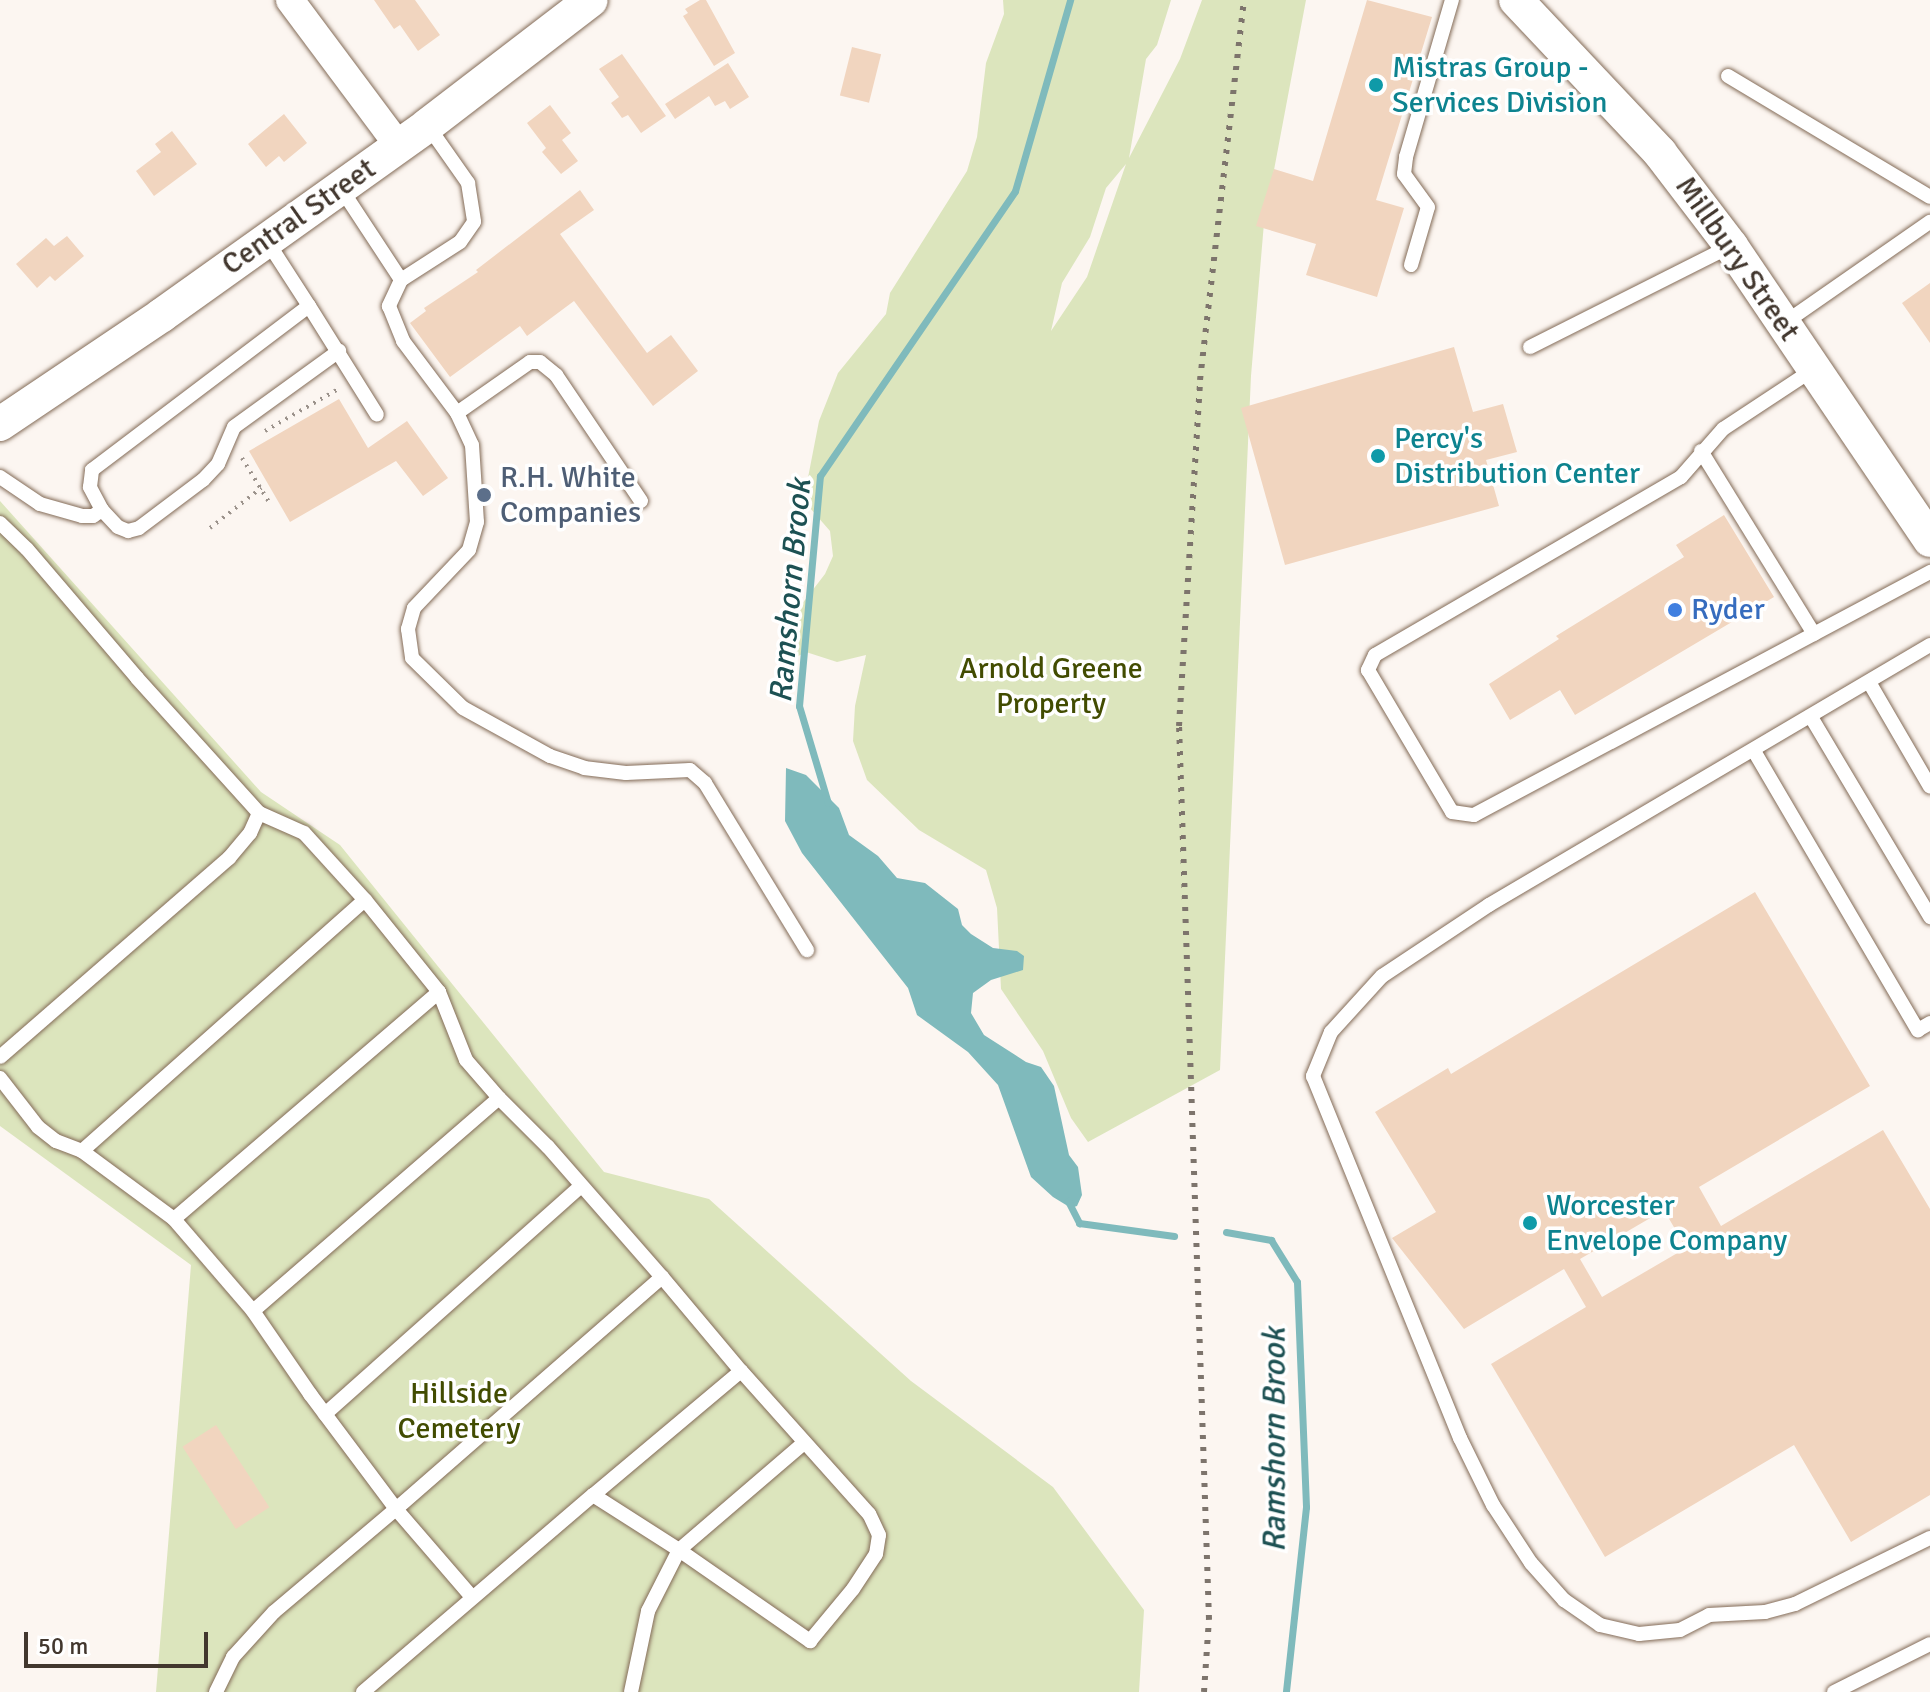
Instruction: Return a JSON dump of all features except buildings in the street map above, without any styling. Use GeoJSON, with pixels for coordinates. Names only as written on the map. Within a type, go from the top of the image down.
{"type":"FeatureCollection","features":[{"type":"Feature","properties":{"kind":"street"},"geometry":{"type":"LineString","coordinates":[[290,0],[399,146]]}},
{"type":"Feature","properties":{"kind":"street","name":"Central Street"},"geometry":{"type":"LineString","coordinates":[[0,424],[151,322],[399,146],[591,0]]}},
{"type":"Feature","properties":{"kind":"street","name":"Millbury Street"},"geometry":{"type":"LineString","coordinates":[[1516,0],[1660,153],[1731,246],[1930,540]]}},
{"type":"Feature","properties":{"kind":"lane"},"geometry":{"type":"LineString","coordinates":[[1411,265],[1428,207],[1404,174],[1406,157],[1452,0]]}},
{"type":"Feature","properties":{"kind":"lane"},"geometry":{"type":"LineString","coordinates":[[1728,76],[1930,197]]}},
{"type":"Feature","properties":{"kind":"lane"},"geometry":{"type":"LineString","coordinates":[[428,125],[468,183],[474,222],[460,242],[401,280],[389,306],[403,341],[457,413],[472,445],[477,522],[469,550],[414,608],[408,629],[412,658],[463,708],[550,756],[584,768],[626,773],[690,770],[705,783],[807,950]]}},
{"type":"Feature","properties":{"kind":"lane"},"geometry":{"type":"LineString","coordinates":[[340,187],[401,280]]}},
{"type":"Feature","properties":{"kind":"lane"},"geometry":{"type":"LineString","coordinates":[[1783,324],[1930,222]]}},
{"type":"Feature","properties":{"kind":"lane"},"geometry":{"type":"LineString","coordinates":[[265,239],[377,415]]}},
{"type":"Feature","properties":{"kind":"lane"},"geometry":{"type":"LineString","coordinates":[[1530,347],[1731,246]]}},
{"type":"Feature","properties":{"kind":"lane"},"geometry":{"type":"LineString","coordinates":[[309,306],[92,470],[90,487],[102,510],[118,527],[128,531],[139,528],[203,480],[218,464],[234,427],[339,351]]}},
{"type":"Feature","properties":{"kind":"lane"},"geometry":{"type":"LineString","coordinates":[[457,413],[530,362],[540,362],[556,375],[641,501]]}},
{"type":"Feature","properties":{"kind":"lane"},"geometry":{"type":"LineString","coordinates":[[1814,369],[1723,429],[1681,477],[1375,655],[1368,670],[1452,812],[1474,815],[1930,572]]}},
{"type":"Feature","properties":{"kind":"lane"},"geometry":{"type":"LineString","coordinates":[[1701,451],[1814,634]]}},
{"type":"Feature","properties":{"kind":"lane"},"geometry":{"type":"LineString","coordinates":[[0,477],[40,504],[82,516],[93,516],[102,510]]}},
{"type":"Feature","properties":{"kind":"lane"},"geometry":{"type":"LineString","coordinates":[[0,523],[27,549],[137,678],[259,813],[304,833],[365,900],[439,992],[466,1060],[662,1277],[869,1514],[879,1535],[876,1554],[810,1641],[593,1495]]}},
{"type":"Feature","properties":{"kind":"lane"},"geometry":{"type":"LineString","coordinates":[[1930,645],[1489,905],[1382,976],[1331,1032],[1313,1076],[1460,1438],[1493,1505],[1531,1563],[1564,1600],[1600,1625],[1639,1634],[1680,1630],[1709,1615],[1765,1612],[1795,1604],[1930,1538]]}},
{"type":"Feature","properties":{"kind":"lane"},"geometry":{"type":"LineString","coordinates":[[1869,682],[1930,787]]}},
{"type":"Feature","properties":{"kind":"lane"},"geometry":{"type":"LineString","coordinates":[[1811,717],[1930,917]]}},
{"type":"Feature","properties":{"kind":"lane"},"geometry":{"type":"LineString","coordinates":[[1754,751],[1918,1030],[1930,1023]]}},
{"type":"Feature","properties":{"kind":"lane"},"geometry":{"type":"LineString","coordinates":[[0,1057],[229,858],[250,833],[259,813]]}},
{"type":"Feature","properties":{"kind":"lane"},"geometry":{"type":"LineString","coordinates":[[82,1151],[365,900]]}},
{"type":"Feature","properties":{"kind":"lane"},"geometry":{"type":"LineString","coordinates":[[174,1219],[439,992]]}},
{"type":"Feature","properties":{"kind":"lane"},"geometry":{"type":"LineString","coordinates":[[0,1078],[38,1127],[56,1141],[82,1151],[174,1219],[253,1311],[396,1509],[472,1597]]}},
{"type":"Feature","properties":{"kind":"lane"},"geometry":{"type":"LineString","coordinates":[[253,1311],[499,1098]]}},
{"type":"Feature","properties":{"kind":"lane"},"geometry":{"type":"LineString","coordinates":[[325,1414],[581,1186]]}},
{"type":"Feature","properties":{"kind":"lane"},"geometry":{"type":"LineString","coordinates":[[216,1692],[233,1657],[274,1612],[662,1277]]}},
{"type":"Feature","properties":{"kind":"lane"},"geometry":{"type":"LineString","coordinates":[[363,1692],[741,1371]]}},
{"type":"Feature","properties":{"kind":"lane"},"geometry":{"type":"LineString","coordinates":[[631,1692],[648,1611],[679,1550],[804,1443]]}},
{"type":"Feature","properties":{"kind":"lane"},"geometry":{"type":"LineString","coordinates":[[1834,1692],[1930,1644]]}},
{"type":"Feature","properties":{"kind":"path"},"geometry":{"type":"LineString","coordinates":[[253,439],[356,378]]}},
{"type":"Feature","properties":{"kind":"path"},"geometry":{"type":"LineString","coordinates":[[238,452],[269,502]]}},
{"type":"Feature","properties":{"kind":"path"},"geometry":{"type":"LineString","coordinates":[[210,528],[261,488]]}},
{"type":"Feature","properties":{"kind":"green space","name":"Arnold Greene Property"},"geometry":{"type":"Polygon","coordinates":[[[1003,0],[1171,0],[1157,45],[1146,59],[1129,158],[1180,59],[1202,0],[1306,0],[1264,223],[1251,376],[1220,1070],[1088,1142],[1071,1118],[1043,1051],[1001,989],[997,908],[986,870],[919,830],[867,780],[853,741],[855,706],[866,655],[837,662],[806,652],[781,665],[780,648],[788,622],[825,574],[833,556],[830,531],[810,508],[805,493],[819,421],[838,373],[886,314],[890,293],[967,171],[977,137],[986,63],[1004,14],[1003,0]],[[1126,164],[1106,188],[1090,237],[1062,283],[1051,331],[1087,277],[1126,164]]]}},
{"type":"Feature","properties":{"kind":"green space","name":"Hillside Cemetery"},"geometry":{"type":"Polygon","coordinates":[[[0,501],[261,792],[340,845],[604,1172],[709,1199],[911,1381],[1053,1487],[1144,1610],[1139,1692],[156,1692],[191,1265],[0,1126],[0,501]]]}},
{"type":"Feature","properties":{"kind":"water"},"geometry":{"type":"Polygon","coordinates":[[[786,768],[806,775],[839,808],[849,835],[878,856],[897,878],[925,883],[958,909],[962,925],[971,934],[993,948],[1017,951],[1024,956],[1023,970],[991,980],[973,993],[971,1013],[984,1035],[1026,1062],[1041,1067],[1054,1086],[1069,1155],[1078,1167],[1082,1195],[1077,1206],[1071,1208],[1053,1197],[1031,1177],[998,1085],[968,1052],[917,1015],[908,988],[802,853],[785,821],[786,768]]]}},
{"type":"Feature","properties":{"kind":"waterway","name":"Ramshorn Brook"},"geometry":{"type":"LineString","coordinates":[[828,803],[799,706],[820,476],[1015,191],[1070,0]]}},
{"type":"Feature","properties":{"kind":"waterway","name":"Ramshorn Brook"},"geometry":{"type":"LineString","coordinates":[[1068,1201],[1079,1223],[1174,1236]]}},
{"type":"Feature","properties":{"kind":"waterway","name":"Ramshorn Brook"},"geometry":{"type":"LineString","coordinates":[[1226,1232],[1271,1240],[1297,1282],[1306,1507],[1286,1692]]}},
{"type":"Feature","properties":{"kind":"railway"},"geometry":{"type":"LineString","coordinates":[[1204,1692],[1209,1619],[1179,726],[1200,380],[1244,0]]}},
{"type":"Feature","properties":{"kind":"place","name":"Mistras Group - Services Division"},"geometry":{"type":"Point","coordinates":[1376,85]}},
{"type":"Feature","properties":{"kind":"place","name":"Percy's Distribution Center"},"geometry":{"type":"Point","coordinates":[1378,456]}},
{"type":"Feature","properties":{"kind":"place","name":"R.H. White Companies"},"geometry":{"type":"Point","coordinates":[484,495]}},
{"type":"Feature","properties":{"kind":"place","name":"Ryder"},"geometry":{"type":"Point","coordinates":[1675,610]}},
{"type":"Feature","properties":{"kind":"place","name":"Worcester Envelope Company"},"geometry":{"type":"Point","coordinates":[1530,1223]}}]}
